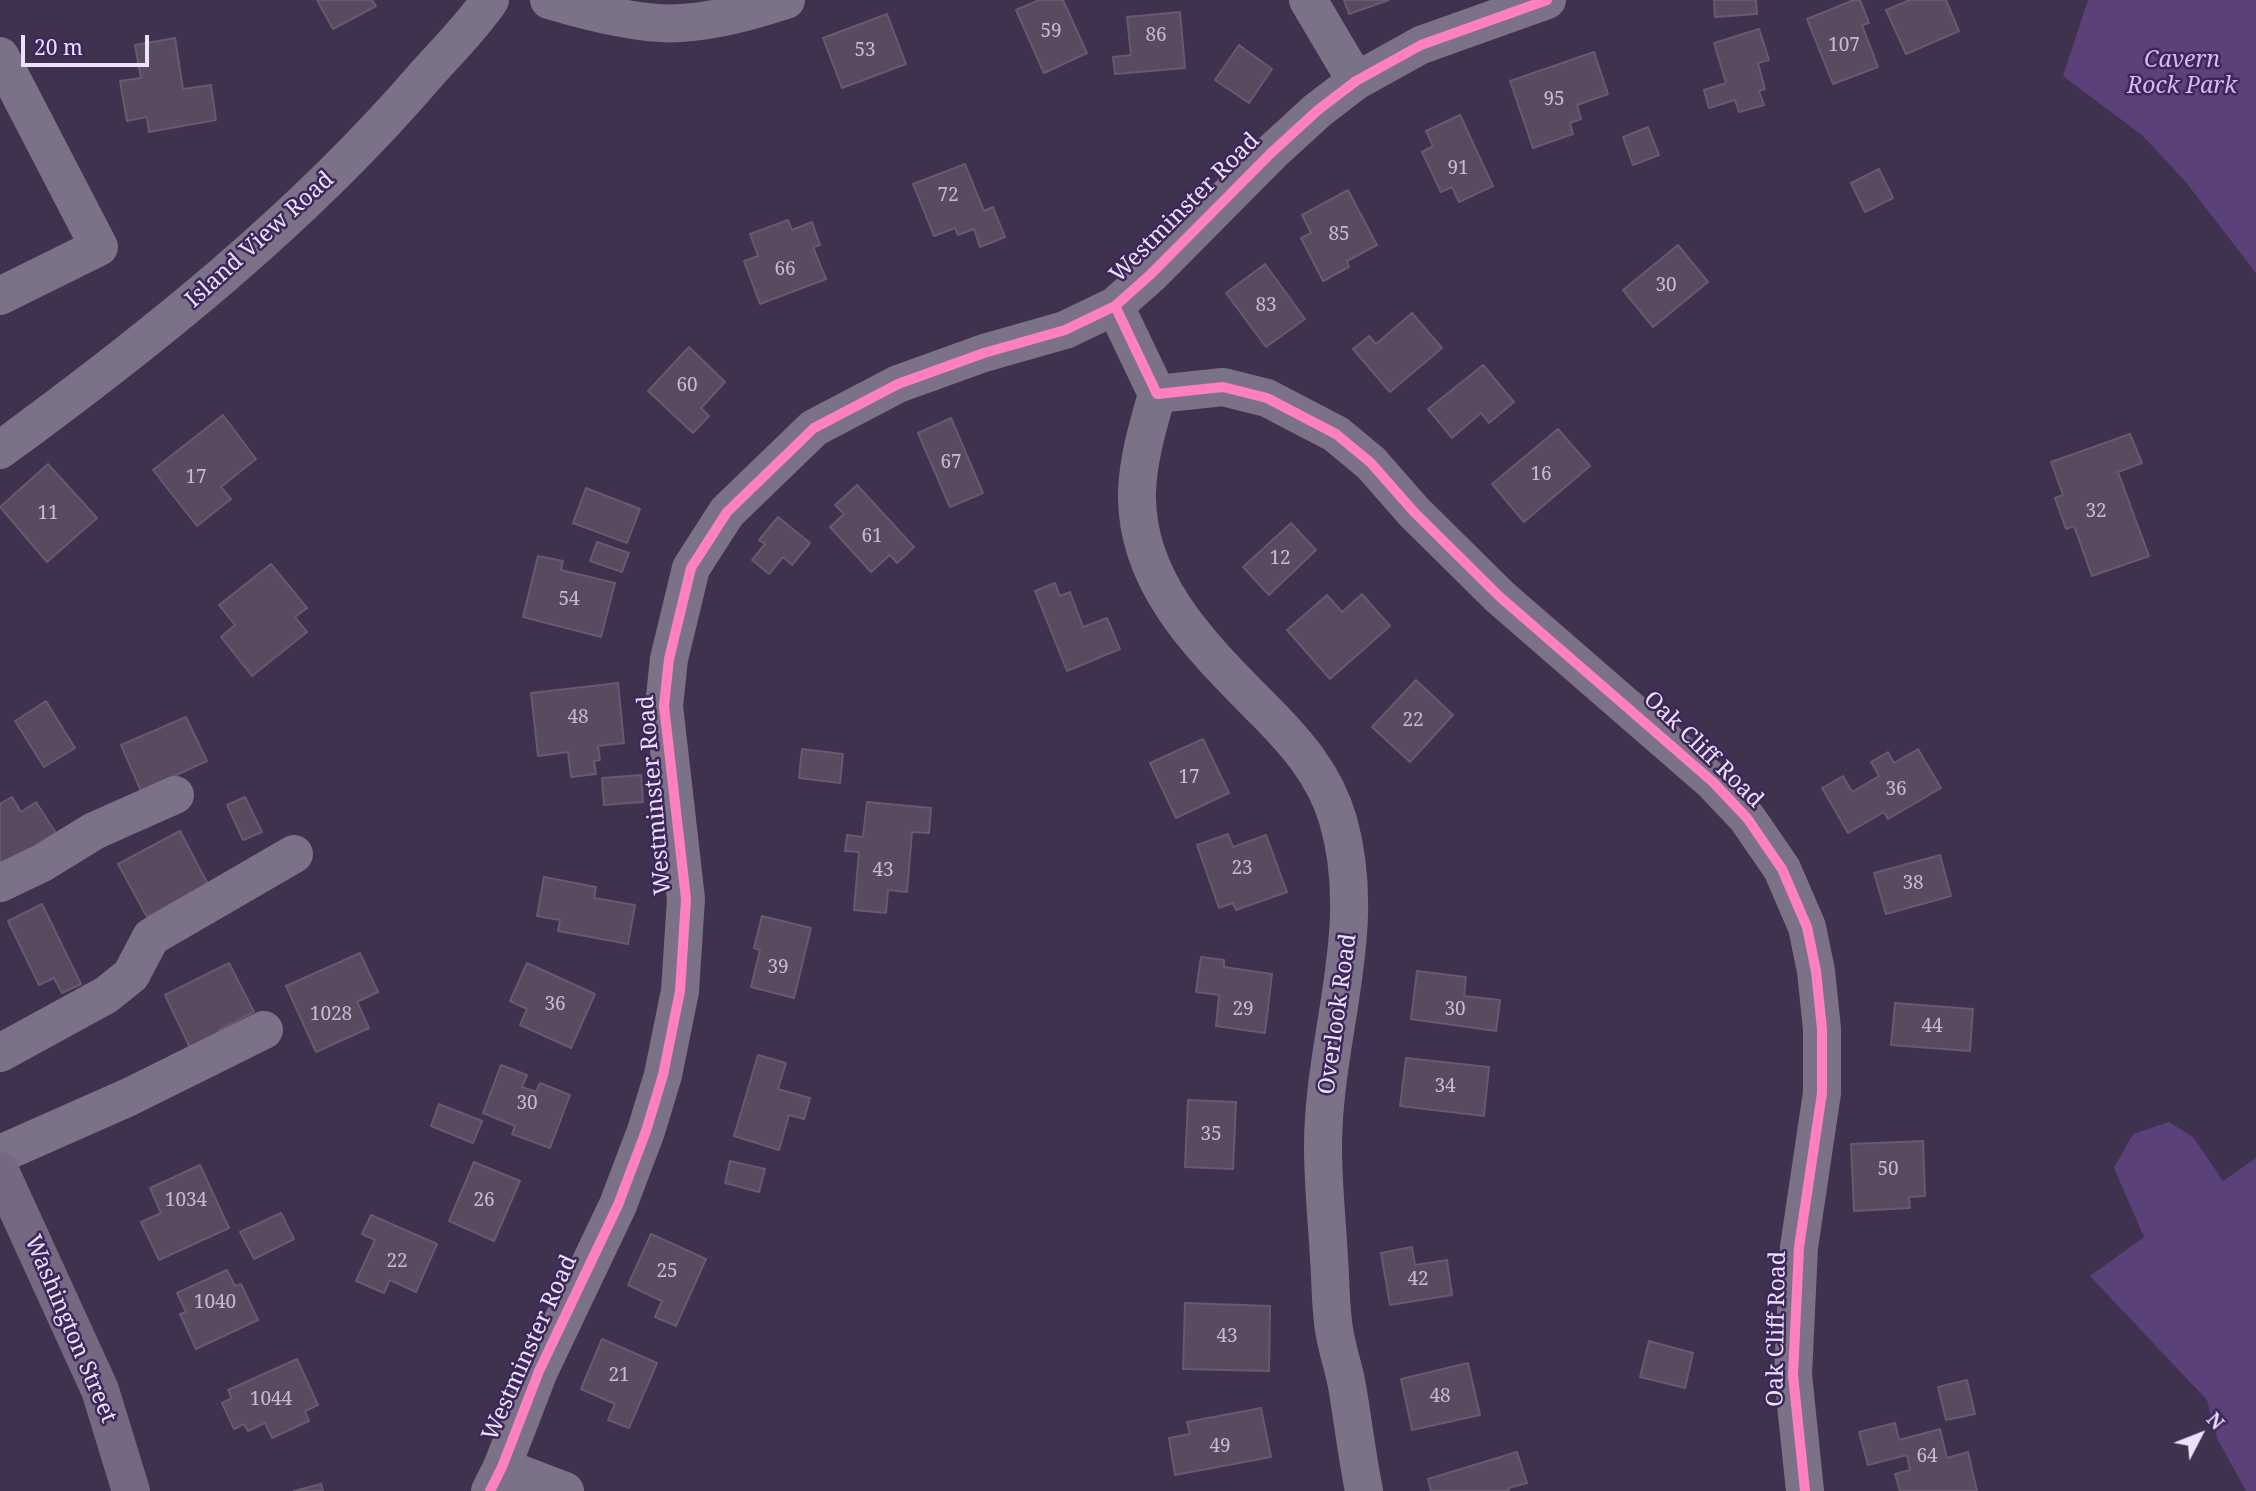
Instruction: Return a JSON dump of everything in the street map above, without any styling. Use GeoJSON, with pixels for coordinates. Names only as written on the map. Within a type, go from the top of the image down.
{"type":"FeatureCollection","features":[{"type":"Feature","properties":{"kind":"main road","name":"Washington Street"},"geometry":{"type":"LineString","coordinates":[[0,1171],[100,1390],[131,1491]]}},
{"type":"Feature","properties":{"kind":"street","name":"Island View Road"},"geometry":{"type":"LineString","coordinates":[[0,450],[184,309],[326,182],[390,117],[476,21],[490,0]]}},
{"type":"Feature","properties":{"kind":"street"},"geometry":{"type":"LineString","coordinates":[[549,0],[592,12],[679,24],[741,14],[786,0]]}},
{"type":"Feature","properties":{"kind":"street"},"geometry":{"type":"LineString","coordinates":[[1308,0],[1356,80]]}},
{"type":"Feature","properties":{"kind":"street","name":"Westminster Road"},"geometry":{"type":"LineString","coordinates":[[496,1479],[539,1371],[618,1205],[646,1131],[663,1075],[680,991],[686,899],[664,706],[669,659],[691,568],[727,512],[814,428],[898,384],[984,353],[1065,330],[1115,306],[1152,274],[1271,153],[1356,80],[1421,45],[1548,0]]}},
{"type":"Feature","properties":{"kind":"street"},"geometry":{"type":"LineString","coordinates":[[0,56],[99,247],[4,284]]}},
{"type":"Feature","properties":{"kind":"street"},"geometry":{"type":"LineString","coordinates":[[1115,306],[1157,394]]}},
{"type":"Feature","properties":{"kind":"street","name":"Oak Cliff Road"},"geometry":{"type":"LineString","coordinates":[[1157,394],[1223,387],[1267,398],[1336,434],[1371,463],[1414,512],[1500,597],[1713,782],[1747,818],[1782,869],[1807,927],[1816,971],[1822,1029],[1822,1093],[1799,1247],[1793,1375],[1805,1491]]}},
{"type":"Feature","properties":{"kind":"street","name":"Overlook Road"},"geometry":{"type":"LineString","coordinates":[[1157,394],[1145,436],[1137,493],[1142,539],[1156,574],[1175,615],[1199,645],[1298,744],[1323,781],[1338,820],[1348,873],[1351,929],[1337,1032],[1328,1070],[1323,1146],[1334,1334],[1346,1383],[1364,1491]]}},
{"type":"Feature","properties":{"kind":"street"},"geometry":{"type":"LineString","coordinates":[[0,883],[42,863],[94,831],[175,795]]}},
{"type":"Feature","properties":{"kind":"street"},"geometry":{"type":"LineString","coordinates":[[0,1054],[106,995],[131,975],[151,937],[294,854]]}},
{"type":"Feature","properties":{"kind":"street"},"geometry":{"type":"LineString","coordinates":[[0,1154],[129,1097],[264,1030]]}},
{"type":"Feature","properties":{"kind":"street"},"geometry":{"type":"LineString","coordinates":[[496,1479],[565,1491]]}},
{"type":"Feature","properties":{"kind":"green space","name":"Cavern Rock Park"},"geometry":{"type":"Polygon","coordinates":[[[2088,0],[2256,0],[2256,273],[2185,181],[2142,135],[2063,76],[2088,0]]]}},
{"type":"Feature","properties":{"kind":"green space"},"geometry":{"type":"Polygon","coordinates":[[[2169,1122],[2193,1137],[2223,1181],[2256,1158],[2256,1491],[2246,1491],[2217,1438],[2207,1400],[2090,1276],[2144,1237],[2114,1168],[2133,1134],[2169,1122]]]}},
{"type":"Feature","properties":{"kind":"building"},"geometry":{"type":"Polygon","coordinates":[[[317,0],[372,0],[376,6],[333,29],[317,0]]]}},
{"type":"Feature","properties":{"kind":"building"},"geometry":{"type":"Polygon","coordinates":[[[1039,0],[1063,0],[1087,53],[1044,73],[1016,10],[1039,0]]]}},
{"type":"Feature","properties":{"kind":"building"},"geometry":{"type":"Polygon","coordinates":[[[1344,0],[1389,0],[1349,14],[1344,0]]]}},
{"type":"Feature","properties":{"kind":"building"},"geometry":{"type":"Polygon","coordinates":[[[1714,0],[1756,0],[1757,14],[1715,17],[1714,0]]]}},
{"type":"Feature","properties":{"kind":"building"},"geometry":{"type":"Polygon","coordinates":[[[1860,0],[1869,23],[1862,25],[1878,67],[1833,84],[1807,19],[1860,0]]]}},
{"type":"Feature","properties":{"kind":"building"},"geometry":{"type":"Polygon","coordinates":[[[1910,0],[1946,0],[1959,31],[1906,54],[1886,10],[1910,0]]]}},
{"type":"Feature","properties":{"kind":"building"},"geometry":{"type":"Polygon","coordinates":[[[1180,12],[1185,68],[1115,74],[1113,57],[1131,55],[1127,17],[1180,12]]]}},
{"type":"Feature","properties":{"kind":"building"},"geometry":{"type":"Polygon","coordinates":[[[887,14],[906,64],[842,88],[823,38],[887,14]]]}},
{"type":"Feature","properties":{"kind":"building"},"geometry":{"type":"Polygon","coordinates":[[[1759,29],[1769,60],[1758,63],[1765,89],[1759,91],[1764,105],[1739,112],[1735,100],[1709,108],[1704,90],[1726,83],[1714,43],[1759,29]]]}},
{"type":"Feature","properties":{"kind":"building"},"geometry":{"type":"Polygon","coordinates":[[[175,38],[183,89],[211,85],[216,120],[149,132],[147,117],[127,121],[120,81],[141,78],[135,45],[175,38]]]}},
{"type":"Feature","properties":{"kind":"building"},"geometry":{"type":"Polygon","coordinates":[[[1239,45],[1272,69],[1249,103],[1215,80],[1239,45]]]}},
{"type":"Feature","properties":{"kind":"building"},"geometry":{"type":"Polygon","coordinates":[[[1594,52],[1608,94],[1577,105],[1581,119],[1570,123],[1573,134],[1533,148],[1510,81],[1594,52]]]}},
{"type":"Feature","properties":{"kind":"building"},"geometry":{"type":"Polygon","coordinates":[[[1460,115],[1493,186],[1459,202],[1452,187],[1441,192],[1422,152],[1433,146],[1426,131],[1460,115]]]}},
{"type":"Feature","properties":{"kind":"building"},"geometry":{"type":"Polygon","coordinates":[[[1648,127],[1659,155],[1633,165],[1623,137],[1648,127]]]}},
{"type":"Feature","properties":{"kind":"building"},"geometry":{"type":"Polygon","coordinates":[[[965,164],[984,211],[993,207],[1005,237],[980,247],[974,229],[958,235],[955,228],[934,236],[913,184],[965,164]]]}},
{"type":"Feature","properties":{"kind":"building"},"geometry":{"type":"Polygon","coordinates":[[[1879,169],[1893,198],[1865,212],[1851,183],[1879,169]]]}},
{"type":"Feature","properties":{"kind":"building"},"geometry":{"type":"Polygon","coordinates":[[[1348,190],[1377,245],[1347,261],[1349,267],[1323,281],[1301,238],[1311,233],[1302,215],[1348,190]]]}},
{"type":"Feature","properties":{"kind":"building"},"geometry":{"type":"Polygon","coordinates":[[[788,220],[792,230],[812,222],[820,245],[813,247],[826,279],[760,304],[744,261],[758,256],[750,234],[788,220]]]}},
{"type":"Feature","properties":{"kind":"building"},"geometry":{"type":"Polygon","coordinates":[[[1678,245],[1708,282],[1653,327],[1623,290],[1678,245]]]}},
{"type":"Feature","properties":{"kind":"building"},"geometry":{"type":"Polygon","coordinates":[[[1265,264],[1305,319],[1266,347],[1226,293],[1265,264]]]}},
{"type":"Feature","properties":{"kind":"building"},"geometry":{"type":"Polygon","coordinates":[[[1412,313],[1442,348],[1390,392],[1353,349],[1369,336],[1376,344],[1412,313]]]}},
{"type":"Feature","properties":{"kind":"building"},"geometry":{"type":"Polygon","coordinates":[[[689,347],[725,382],[701,408],[709,416],[693,433],[648,391],[689,347]]]}},
{"type":"Feature","properties":{"kind":"building"},"geometry":{"type":"Polygon","coordinates":[[[1483,365],[1514,402],[1489,423],[1481,413],[1452,438],[1428,409],[1483,365]]]}},
{"type":"Feature","properties":{"kind":"building"},"geometry":{"type":"Polygon","coordinates":[[[223,415],[256,459],[221,487],[231,499],[197,526],[153,470],[223,415]]]}},
{"type":"Feature","properties":{"kind":"building"},"geometry":{"type":"Polygon","coordinates":[[[951,418],[983,493],[950,507],[918,433],[951,418]]]}},
{"type":"Feature","properties":{"kind":"building"},"geometry":{"type":"Polygon","coordinates":[[[1558,429],[1590,466],[1524,522],[1492,484],[1558,429]]]}},
{"type":"Feature","properties":{"kind":"building"},"geometry":{"type":"Polygon","coordinates":[[[2130,434],[2142,463],[2118,472],[2149,556],[2092,576],[2074,526],[2066,529],[2055,498],[2063,495],[2051,462],[2130,434]]]}},
{"type":"Feature","properties":{"kind":"building"},"geometry":{"type":"Polygon","coordinates":[[[48,464],[97,518],[47,562],[0,507],[48,464]]]}},
{"type":"Feature","properties":{"kind":"building"},"geometry":{"type":"Polygon","coordinates":[[[857,485],[914,547],[897,563],[890,555],[871,572],[830,527],[844,514],[835,505],[857,485]]]}},
{"type":"Feature","properties":{"kind":"building"},"geometry":{"type":"Polygon","coordinates":[[[586,488],[640,509],[627,543],[573,523],[586,488]]]}},
{"type":"Feature","properties":{"kind":"building"},"geometry":{"type":"Polygon","coordinates":[[[778,517],[810,543],[792,565],[783,557],[769,574],[752,560],[765,544],[759,540],[778,517]]]}},
{"type":"Feature","properties":{"kind":"building"},"geometry":{"type":"Polygon","coordinates":[[[1291,523],[1316,550],[1269,595],[1243,567],[1291,523]]]}},
{"type":"Feature","properties":{"kind":"building"},"geometry":{"type":"Polygon","coordinates":[[[597,542],[629,553],[622,572],[590,561],[597,542]]]}},
{"type":"Feature","properties":{"kind":"building"},"geometry":{"type":"Polygon","coordinates":[[[538,556],[563,561],[561,570],[615,583],[601,637],[523,617],[538,556]]]}},
{"type":"Feature","properties":{"kind":"building"},"geometry":{"type":"Polygon","coordinates":[[[271,564],[307,608],[295,617],[307,632],[252,676],[221,637],[235,625],[219,605],[271,564]]]}},
{"type":"Feature","properties":{"kind":"building"},"geometry":{"type":"Polygon","coordinates":[[[1055,583],[1060,596],[1070,592],[1083,627],[1107,618],[1120,649],[1067,671],[1035,591],[1055,583]]]}},
{"type":"Feature","properties":{"kind":"building"},"geometry":{"type":"Polygon","coordinates":[[[1362,594],[1390,626],[1330,679],[1287,630],[1327,595],[1342,612],[1362,594]]]}},
{"type":"Feature","properties":{"kind":"building"},"geometry":{"type":"Polygon","coordinates":[[[1416,680],[1453,715],[1410,762],[1372,727],[1416,680]]]}},
{"type":"Feature","properties":{"kind":"building"},"geometry":{"type":"Polygon","coordinates":[[[618,683],[624,743],[598,746],[600,760],[594,761],[596,774],[571,777],[568,752],[538,756],[531,693],[618,683]]]}},
{"type":"Feature","properties":{"kind":"building"},"geometry":{"type":"Polygon","coordinates":[[[46,701],[75,748],[44,767],[15,721],[46,701]]]}},
{"type":"Feature","properties":{"kind":"building"},"geometry":{"type":"Polygon","coordinates":[[[186,717],[207,761],[141,791],[121,745],[186,717]]]}},
{"type":"Feature","properties":{"kind":"building"},"geometry":{"type":"Polygon","coordinates":[[[1203,739],[1229,793],[1176,818],[1150,763],[1203,739]]]}},
{"type":"Feature","properties":{"kind":"building"},"geometry":{"type":"Polygon","coordinates":[[[802,749],[843,754],[840,783],[799,778],[802,749]]]}},
{"type":"Feature","properties":{"kind":"building"},"geometry":{"type":"Polygon","coordinates":[[[1918,749],[1941,788],[1888,819],[1884,812],[1848,833],[1822,788],[1843,776],[1852,792],[1879,776],[1871,762],[1888,752],[1894,763],[1918,749]]]}},
{"type":"Feature","properties":{"kind":"building"},"geometry":{"type":"Polygon","coordinates":[[[641,775],[643,802],[604,805],[602,778],[641,775]]]}},
{"type":"Feature","properties":{"kind":"building"},"geometry":{"type":"Polygon","coordinates":[[[12,797],[21,812],[36,802],[58,836],[5,869],[0,861],[0,804],[12,797]]]}},
{"type":"Feature","properties":{"kind":"building"},"geometry":{"type":"Polygon","coordinates":[[[245,797],[262,832],[243,840],[227,805],[245,797]]]}},
{"type":"Feature","properties":{"kind":"building"},"geometry":{"type":"Polygon","coordinates":[[[867,802],[931,808],[929,833],[912,832],[907,892],[888,890],[886,913],[854,910],[859,852],[845,851],[847,835],[863,837],[867,802]]]}},
{"type":"Feature","properties":{"kind":"building"},"geometry":{"type":"Polygon","coordinates":[[[180,831],[208,884],[147,917],[118,864],[180,831]]]}},
{"type":"Feature","properties":{"kind":"building"},"geometry":{"type":"Polygon","coordinates":[[[1228,834],[1233,847],[1266,835],[1287,892],[1236,910],[1233,903],[1219,908],[1197,845],[1228,834]]]}},
{"type":"Feature","properties":{"kind":"building"},"geometry":{"type":"Polygon","coordinates":[[[1940,855],[1951,896],[1886,914],[1874,873],[1940,855]]]}},
{"type":"Feature","properties":{"kind":"building"},"geometry":{"type":"Polygon","coordinates":[[[544,877],[596,887],[594,898],[635,905],[628,944],[558,931],[560,920],[537,916],[544,877]]]}},
{"type":"Feature","properties":{"kind":"building"},"geometry":{"type":"Polygon","coordinates":[[[42,904],[81,984],[62,993],[54,978],[39,985],[8,921],[42,904]]]}},
{"type":"Feature","properties":{"kind":"building"},"geometry":{"type":"Polygon","coordinates":[[[762,916],[811,928],[794,998],[751,987],[760,950],[754,948],[762,916]]]}},
{"type":"Feature","properties":{"kind":"building"},"geometry":{"type":"Polygon","coordinates":[[[360,953],[378,992],[357,1002],[369,1028],[316,1052],[286,986],[360,953]]]}},
{"type":"Feature","properties":{"kind":"building"},"geometry":{"type":"Polygon","coordinates":[[[1201,957],[1224,960],[1224,967],[1272,974],[1265,1033],[1216,1026],[1219,995],[1196,992],[1201,957]]]}},
{"type":"Feature","properties":{"kind":"building"},"geometry":{"type":"Polygon","coordinates":[[[229,963],[254,1012],[219,1030],[222,1037],[192,1052],[165,995],[229,963]]]}},
{"type":"Feature","properties":{"kind":"building"},"geometry":{"type":"Polygon","coordinates":[[[527,963],[595,994],[571,1048],[520,1025],[527,1009],[510,1001],[527,963]]]}},
{"type":"Feature","properties":{"kind":"building"},"geometry":{"type":"Polygon","coordinates":[[[1417,971],[1466,977],[1464,996],[1500,1000],[1496,1031],[1411,1019],[1417,971]]]}},
{"type":"Feature","properties":{"kind":"building"},"geometry":{"type":"Polygon","coordinates":[[[1895,1003],[1973,1009],[1970,1051],[1891,1045],[1895,1003]]]}},
{"type":"Feature","properties":{"kind":"building"},"geometry":{"type":"Polygon","coordinates":[[[758,1055],[786,1063],[778,1089],[810,1098],[804,1119],[789,1115],[779,1150],[734,1136],[758,1055]]]}},
{"type":"Feature","properties":{"kind":"building"},"geometry":{"type":"Polygon","coordinates":[[[1406,1058],[1489,1067],[1484,1116],[1400,1106],[1406,1058]]]}},
{"type":"Feature","properties":{"kind":"building"},"geometry":{"type":"Polygon","coordinates":[[[501,1065],[527,1075],[522,1087],[536,1092],[540,1083],[570,1095],[550,1148],[512,1134],[515,1126],[483,1113],[501,1065]]]}},
{"type":"Feature","properties":{"kind":"building"},"geometry":{"type":"Polygon","coordinates":[[[1188,1100],[1236,1102],[1233,1169],[1185,1167],[1188,1100]]]}},
{"type":"Feature","properties":{"kind":"building"},"geometry":{"type":"Polygon","coordinates":[[[439,1104],[482,1121],[473,1143],[431,1126],[439,1104]]]}},
{"type":"Feature","properties":{"kind":"building"},"geometry":{"type":"Polygon","coordinates":[[[1923,1141],[1925,1196],[1909,1197],[1910,1208],[1854,1211],[1851,1144],[1923,1141]]]}},
{"type":"Feature","properties":{"kind":"building"},"geometry":{"type":"Polygon","coordinates":[[[730,1161],[765,1169],[759,1192],[725,1183],[730,1161]]]}},
{"type":"Feature","properties":{"kind":"building"},"geometry":{"type":"Polygon","coordinates":[[[474,1162],[520,1181],[494,1241],[449,1221],[474,1162]]]}},
{"type":"Feature","properties":{"kind":"building"},"geometry":{"type":"Polygon","coordinates":[[[200,1165],[229,1228],[159,1260],[141,1222],[161,1213],[150,1188],[200,1165]]]}},
{"type":"Feature","properties":{"kind":"building"},"geometry":{"type":"Polygon","coordinates":[[[281,1213],[294,1239],[254,1259],[240,1232],[281,1213]]]}},
{"type":"Feature","properties":{"kind":"building"},"geometry":{"type":"Polygon","coordinates":[[[371,1215],[437,1244],[416,1292],[390,1280],[384,1293],[356,1281],[375,1240],[362,1234],[371,1215]]]}},
{"type":"Feature","properties":{"kind":"building"},"geometry":{"type":"Polygon","coordinates":[[[651,1234],[706,1259],[676,1326],[655,1317],[662,1301],[628,1285],[651,1234]]]}},
{"type":"Feature","properties":{"kind":"building"},"geometry":{"type":"Polygon","coordinates":[[[1412,1247],[1415,1265],[1447,1260],[1452,1295],[1390,1305],[1381,1253],[1412,1247]]]}},
{"type":"Feature","properties":{"kind":"building"},"geometry":{"type":"Polygon","coordinates":[[[227,1270],[235,1286],[241,1284],[258,1320],[196,1349],[180,1314],[186,1312],[177,1293],[227,1270]]]}},
{"type":"Feature","properties":{"kind":"building"},"geometry":{"type":"Polygon","coordinates":[[[1185,1303],[1270,1306],[1269,1371],[1183,1369],[1185,1303]]]}},
{"type":"Feature","properties":{"kind":"building"},"geometry":{"type":"Polygon","coordinates":[[[602,1339],[657,1363],[629,1428],[608,1420],[615,1404],[581,1389],[602,1339]]]}},
{"type":"Feature","properties":{"kind":"building"},"geometry":{"type":"Polygon","coordinates":[[[1649,1341],[1693,1353],[1685,1388],[1640,1377],[1649,1341]]]}},
{"type":"Feature","properties":{"kind":"building"},"geometry":{"type":"Polygon","coordinates":[[[297,1359],[318,1405],[305,1411],[309,1421],[272,1438],[265,1423],[248,1431],[244,1424],[234,1429],[222,1403],[232,1398],[228,1390],[297,1359]]]}},
{"type":"Feature","properties":{"kind":"building"},"geometry":{"type":"Polygon","coordinates":[[[1468,1363],[1480,1415],[1412,1430],[1401,1379],[1468,1363]]]}},
{"type":"Feature","properties":{"kind":"building"},"geometry":{"type":"Polygon","coordinates":[[[1967,1380],[1975,1414],[1946,1420],[1938,1387],[1967,1380]]]}},
{"type":"Feature","properties":{"kind":"building"},"geometry":{"type":"Polygon","coordinates":[[[1261,1408],[1271,1457],[1175,1475],[1169,1438],[1190,1434],[1187,1422],[1261,1408]]]}},
{"type":"Feature","properties":{"kind":"building"},"geometry":{"type":"Polygon","coordinates":[[[1895,1423],[1899,1440],[1940,1429],[1947,1458],[1968,1452],[1977,1491],[1900,1491],[1895,1474],[1910,1470],[1907,1455],[1868,1465],[1859,1432],[1895,1423]]]}},
{"type":"Feature","properties":{"kind":"building"},"geometry":{"type":"Polygon","coordinates":[[[1517,1452],[1527,1483],[1508,1488],[1509,1491],[1431,1491],[1428,1479],[1517,1452]]]}},
{"type":"Feature","properties":{"kind":"building"},"geometry":{"type":"Polygon","coordinates":[[[321,1484],[323,1491],[294,1491],[321,1484]]]}},
{"type":"Feature","properties":{"kind":"cycle path"},"geometry":{"type":"LineString","coordinates":[[490,1491],[539,1371],[618,1205],[646,1131],[663,1075],[680,991],[686,899],[664,706],[669,659],[691,568],[727,512],[814,428],[898,384],[984,353],[1065,330],[1115,306],[1151,274],[1271,153],[1318,110],[1356,81],[1421,45],[1547,0]]}},
{"type":"Feature","properties":{"kind":"cycle path"},"geometry":{"type":"LineString","coordinates":[[1115,306],[1157,394],[1223,387],[1267,398],[1336,434],[1371,463],[1414,512],[1500,597],[1713,782],[1747,818],[1782,869],[1807,927],[1816,971],[1822,1029],[1822,1093],[1799,1247],[1793,1375],[1805,1491]]}}]}
